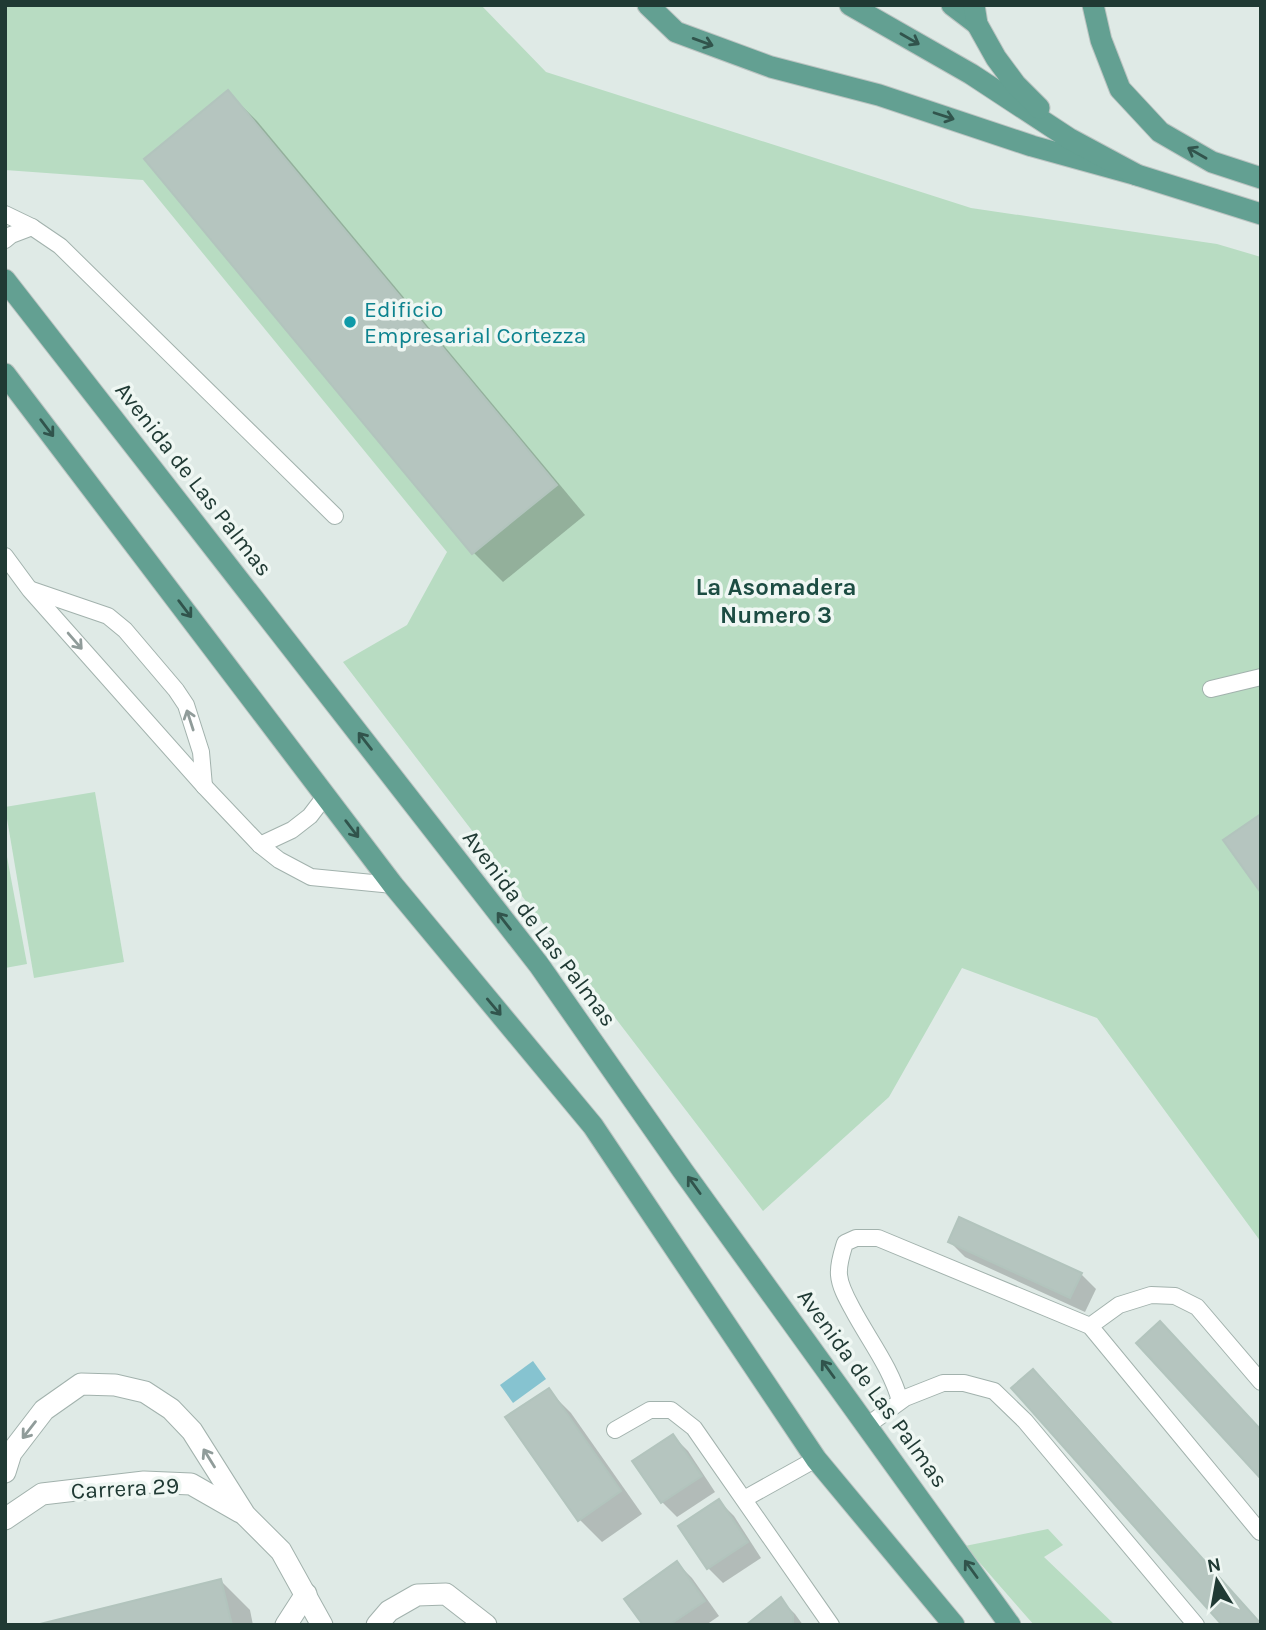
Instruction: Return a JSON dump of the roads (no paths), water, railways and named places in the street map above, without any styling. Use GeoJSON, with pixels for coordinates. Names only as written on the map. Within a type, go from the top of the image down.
{"type":"FeatureCollection","features":[{"type":"Feature","properties":{"kind":"main road"},"geometry":{"type":"LineString","coordinates":[[648,5],[676,32],[771,67],[879,95],[1032,146],[1261,214]]}},
{"type":"Feature","properties":{"kind":"main road"},"geometry":{"type":"LineString","coordinates":[[850,5],[971,74],[1070,139],[1136,175]]}},
{"type":"Feature","properties":{"kind":"main road"},"geometry":{"type":"LineString","coordinates":[[951,5],[975,15],[996,58],[1016,85],[1070,139]]}},
{"type":"Feature","properties":{"kind":"main road"},"geometry":{"type":"LineString","coordinates":[[1092,6],[1101,40],[1121,89],[1160,132],[1212,162],[1261,178]]}},
{"type":"Feature","properties":{"kind":"main road","name":"Avenida de Las Palmas"},"geometry":{"type":"LineString","coordinates":[[5,280],[539,965],[683,1171],[1010,1625]]}},
{"type":"Feature","properties":{"kind":"main road"},"geometry":{"type":"LineString","coordinates":[[5,374],[393,885],[593,1126],[816,1459],[954,1625]]}},
{"type":"Feature","properties":{"kind":"street","name":"Carrera 29"},"geometry":{"type":"LineString","coordinates":[[5,1472],[11,1453],[44,1410],[81,1384],[115,1385],[145,1392],[171,1409],[192,1431],[245,1515],[281,1550],[323,1625]]}},
{"type":"Feature","properties":{"kind":"street","name":"Carrera 29"},"geometry":{"type":"LineString","coordinates":[[5,1519],[42,1494],[144,1482],[191,1484],[245,1515]]}},
{"type":"Feature","properties":{"kind":"street"},"geometry":{"type":"LineString","coordinates":[[286,1625],[306,1594]]}},
{"type":"Feature","properties":{"kind":"street"},"geometry":{"type":"LineString","coordinates":[[377,1625],[389,1611],[417,1595],[446,1594],[486,1625]]}},
{"type":"Feature","properties":{"kind":"lane"},"geometry":{"type":"LineString","coordinates":[[5,215],[60,246],[335,516]]}},
{"type":"Feature","properties":{"kind":"lane"},"geometry":{"type":"LineString","coordinates":[[5,240],[11,235],[32,228]]}},
{"type":"Feature","properties":{"kind":"lane"},"geometry":{"type":"LineString","coordinates":[[5,556],[30,590],[260,845],[279,860],[311,877],[393,885]]}},
{"type":"Feature","properties":{"kind":"lane"},"geometry":{"type":"LineString","coordinates":[[30,590],[108,616],[125,630],[186,705],[201,752],[204,786]]}},
{"type":"Feature","properties":{"kind":"lane"},"geometry":{"type":"LineString","coordinates":[[1211,689],[1261,677]]}},
{"type":"Feature","properties":{"kind":"lane"},"geometry":{"type":"LineString","coordinates":[[260,845],[292,830],[310,816],[326,795]]}},
{"type":"Feature","properties":{"kind":"lane"},"geometry":{"type":"LineString","coordinates":[[900,1401],[895,1384],[845,1297],[841,1283],[839,1274],[845,1243],[856,1237],[878,1238],[1090,1326],[1260,1532]]}},
{"type":"Feature","properties":{"kind":"lane"},"geometry":{"type":"LineString","coordinates":[[1090,1326],[1119,1305],[1151,1295],[1175,1296],[1197,1307],[1261,1382]]}},
{"type":"Feature","properties":{"kind":"lane"},"geometry":{"type":"LineString","coordinates":[[868,1425],[900,1401],[943,1383],[964,1383],[994,1391],[1025,1421],[1196,1625]]}},
{"type":"Feature","properties":{"kind":"lane"},"geometry":{"type":"LineString","coordinates":[[615,1430],[650,1409],[671,1410],[694,1428],[831,1625]]}},
{"type":"Feature","properties":{"kind":"lane"},"geometry":{"type":"LineString","coordinates":[[744,1499],[816,1459]]}},
{"type":"Feature","properties":{"kind":"water"},"geometry":{"type":"Polygon","coordinates":[[[533,1361],[546,1379],[513,1403],[500,1385],[533,1361]]]}},
{"type":"Feature","properties":{"kind":"place","name":"Edificio Empresarial Cortezza"},"geometry":{"type":"Point","coordinates":[350,322]}},
{"type":"Feature","properties":{"kind":"district","name":"La Asomadera Numero 3"},"geometry":{"type":"Point","coordinates":[776,601]}}]}
